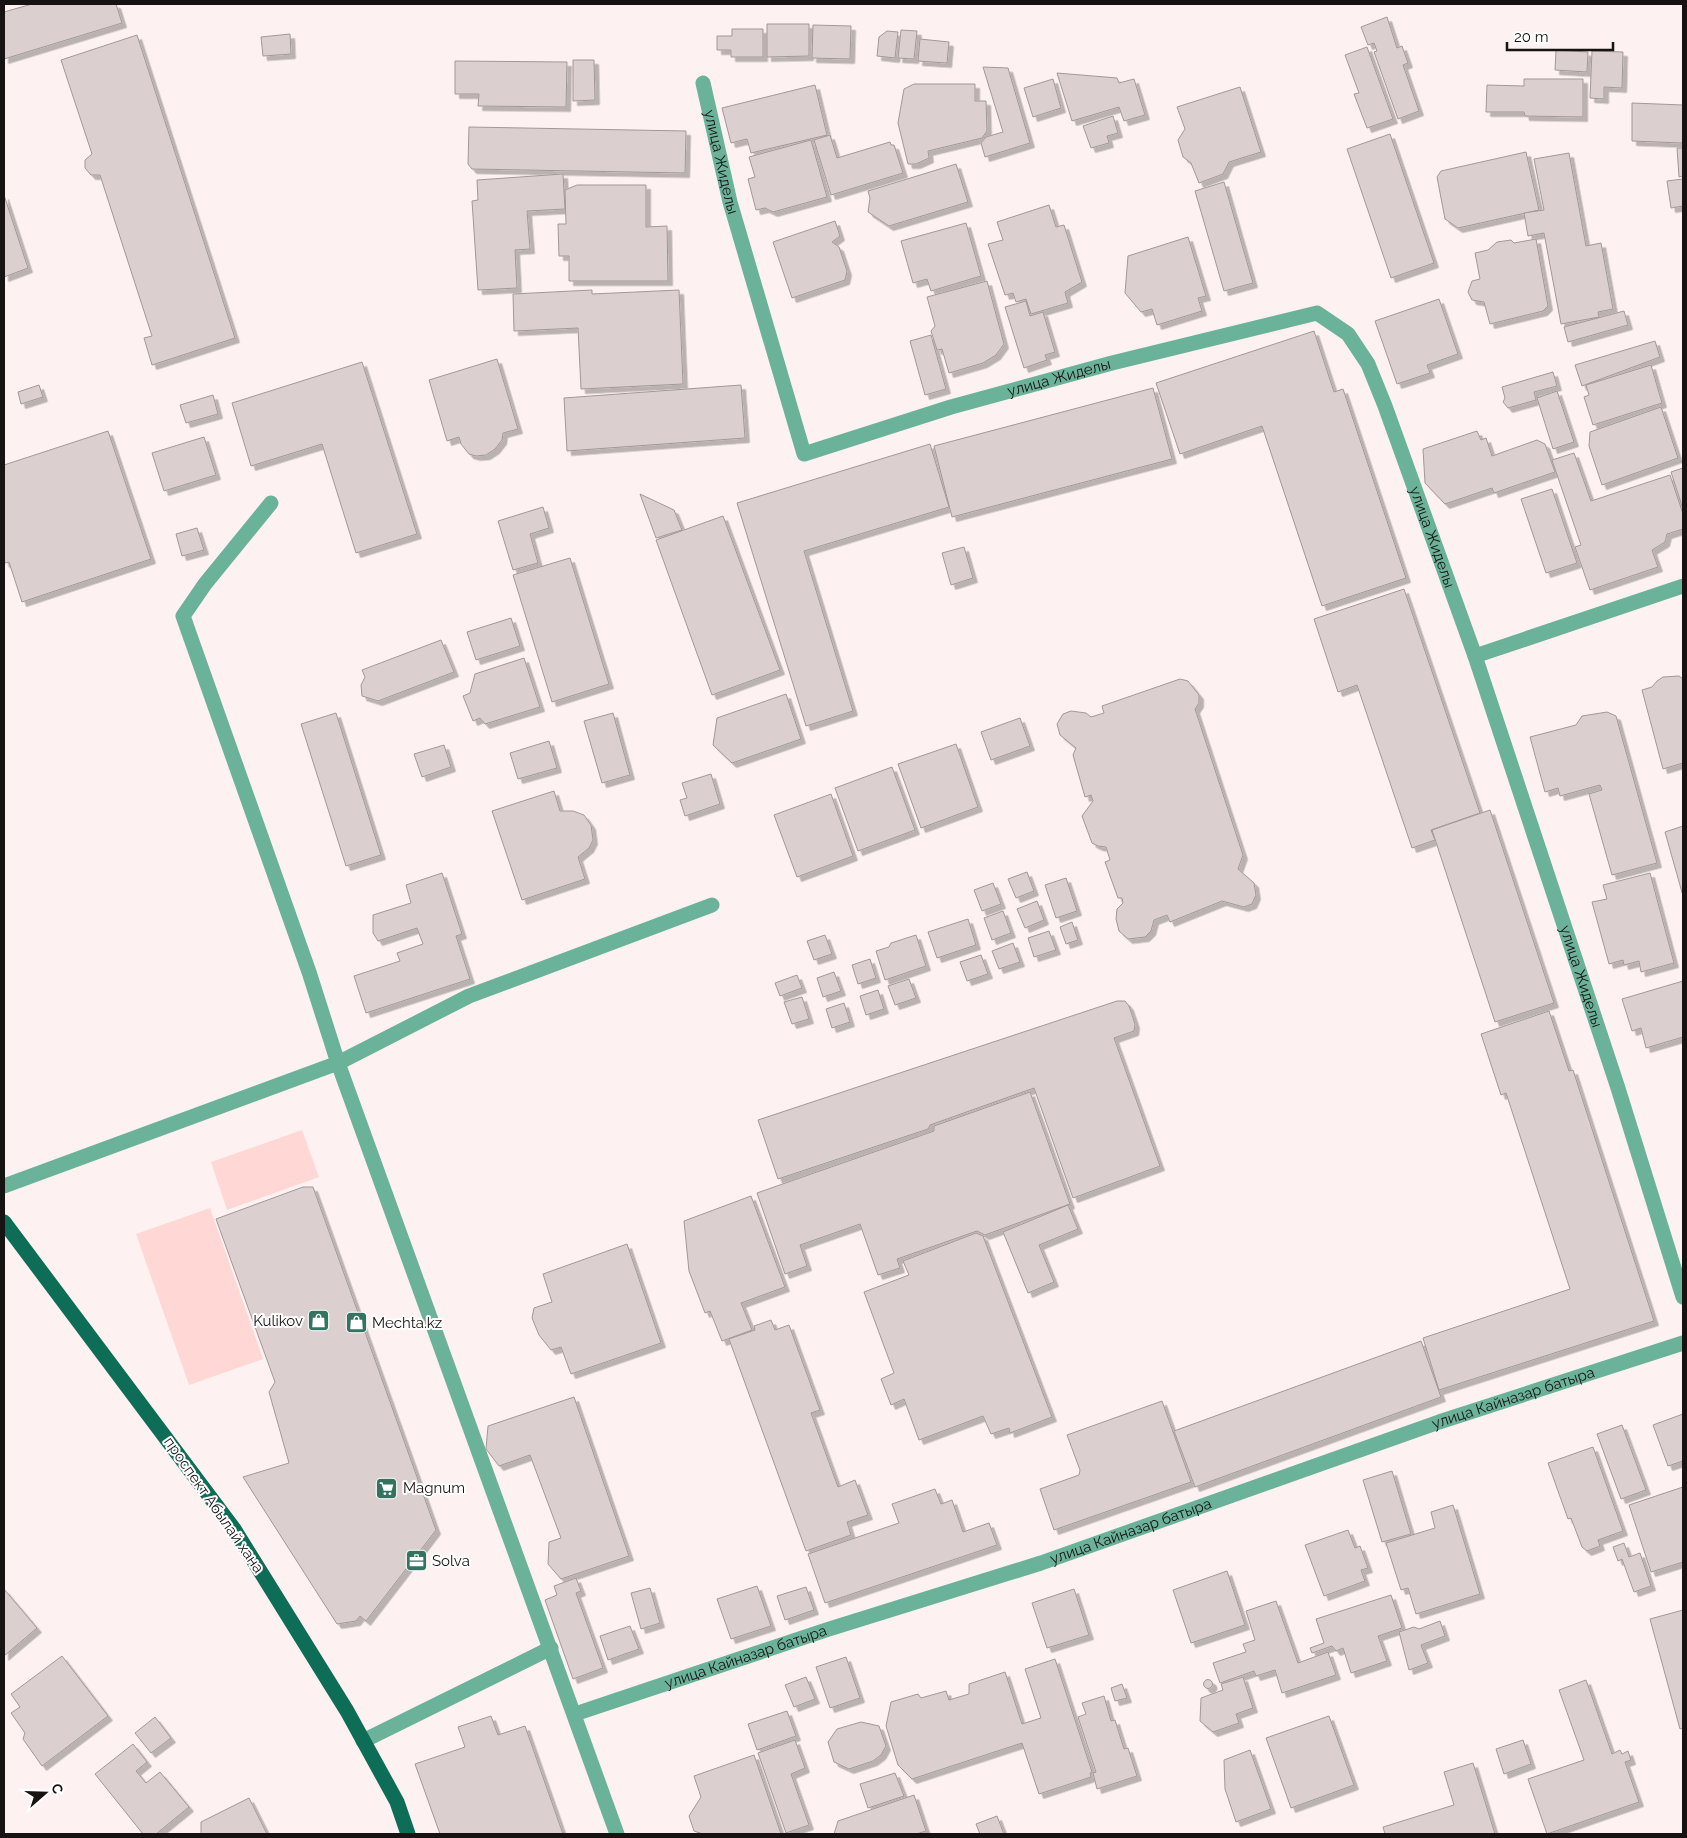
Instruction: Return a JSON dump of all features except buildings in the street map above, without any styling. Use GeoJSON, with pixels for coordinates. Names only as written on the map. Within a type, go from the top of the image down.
{"type":"FeatureCollection","features":[{"type":"Feature","properties":{"kind":"main road","name":"проспект Абылай хана"},"geometry":{"type":"LineString","coordinates":[[4,1222],[234,1529],[347,1711],[397,1802],[408,1834]]}},
{"type":"Feature","properties":{"kind":"street","name":"улица Жиделы"},"geometry":{"type":"LineString","coordinates":[[703,83],[730,202],[804,454],[970,402],[1112,363],[1316,313],[1348,334],[1368,364],[1474,656],[1618,1085],[1683,1297]]}},
{"type":"Feature","properties":{"kind":"street"},"geometry":{"type":"LineString","coordinates":[[271,503],[205,584],[183,616],[309,972],[338,1064],[617,1834]]}},
{"type":"Feature","properties":{"kind":"street"},"geometry":{"type":"LineString","coordinates":[[1474,656],[1683,586]]}},
{"type":"Feature","properties":{"kind":"street"},"geometry":{"type":"LineString","coordinates":[[4,1186],[338,1064],[469,996],[712,905]]}},
{"type":"Feature","properties":{"kind":"street","name":"улица Кайназар батыра"},"geometry":{"type":"LineString","coordinates":[[575,1714],[826,1630],[1041,1562],[1439,1422],[1683,1343]]}},
{"type":"Feature","properties":{"kind":"street"},"geometry":{"type":"LineString","coordinates":[[362,1741],[551,1648]]}},
{"type":"Feature","properties":{"kind":"shaded area"},"geometry":{"type":"Polygon","coordinates":[[[302,1130],[319,1177],[227,1210],[211,1162],[302,1130]]]}},
{"type":"Feature","properties":{"kind":"shaded area"},"geometry":{"type":"Polygon","coordinates":[[[210,1208],[263,1359],[189,1385],[136,1234],[210,1208]]]}},
{"type":"Feature","properties":{"kind":"place","name":"Kulikov"},"geometry":{"type":"Point","coordinates":[319,1321]}},
{"type":"Feature","properties":{"kind":"place","name":"Mechta.kz"},"geometry":{"type":"Point","coordinates":[356,1323]}},
{"type":"Feature","properties":{"kind":"place","name":"Magnum"},"geometry":{"type":"Point","coordinates":[387,1488]}},
{"type":"Feature","properties":{"kind":"place","name":"Solva"},"geometry":{"type":"Point","coordinates":[416,1561]}}]}
